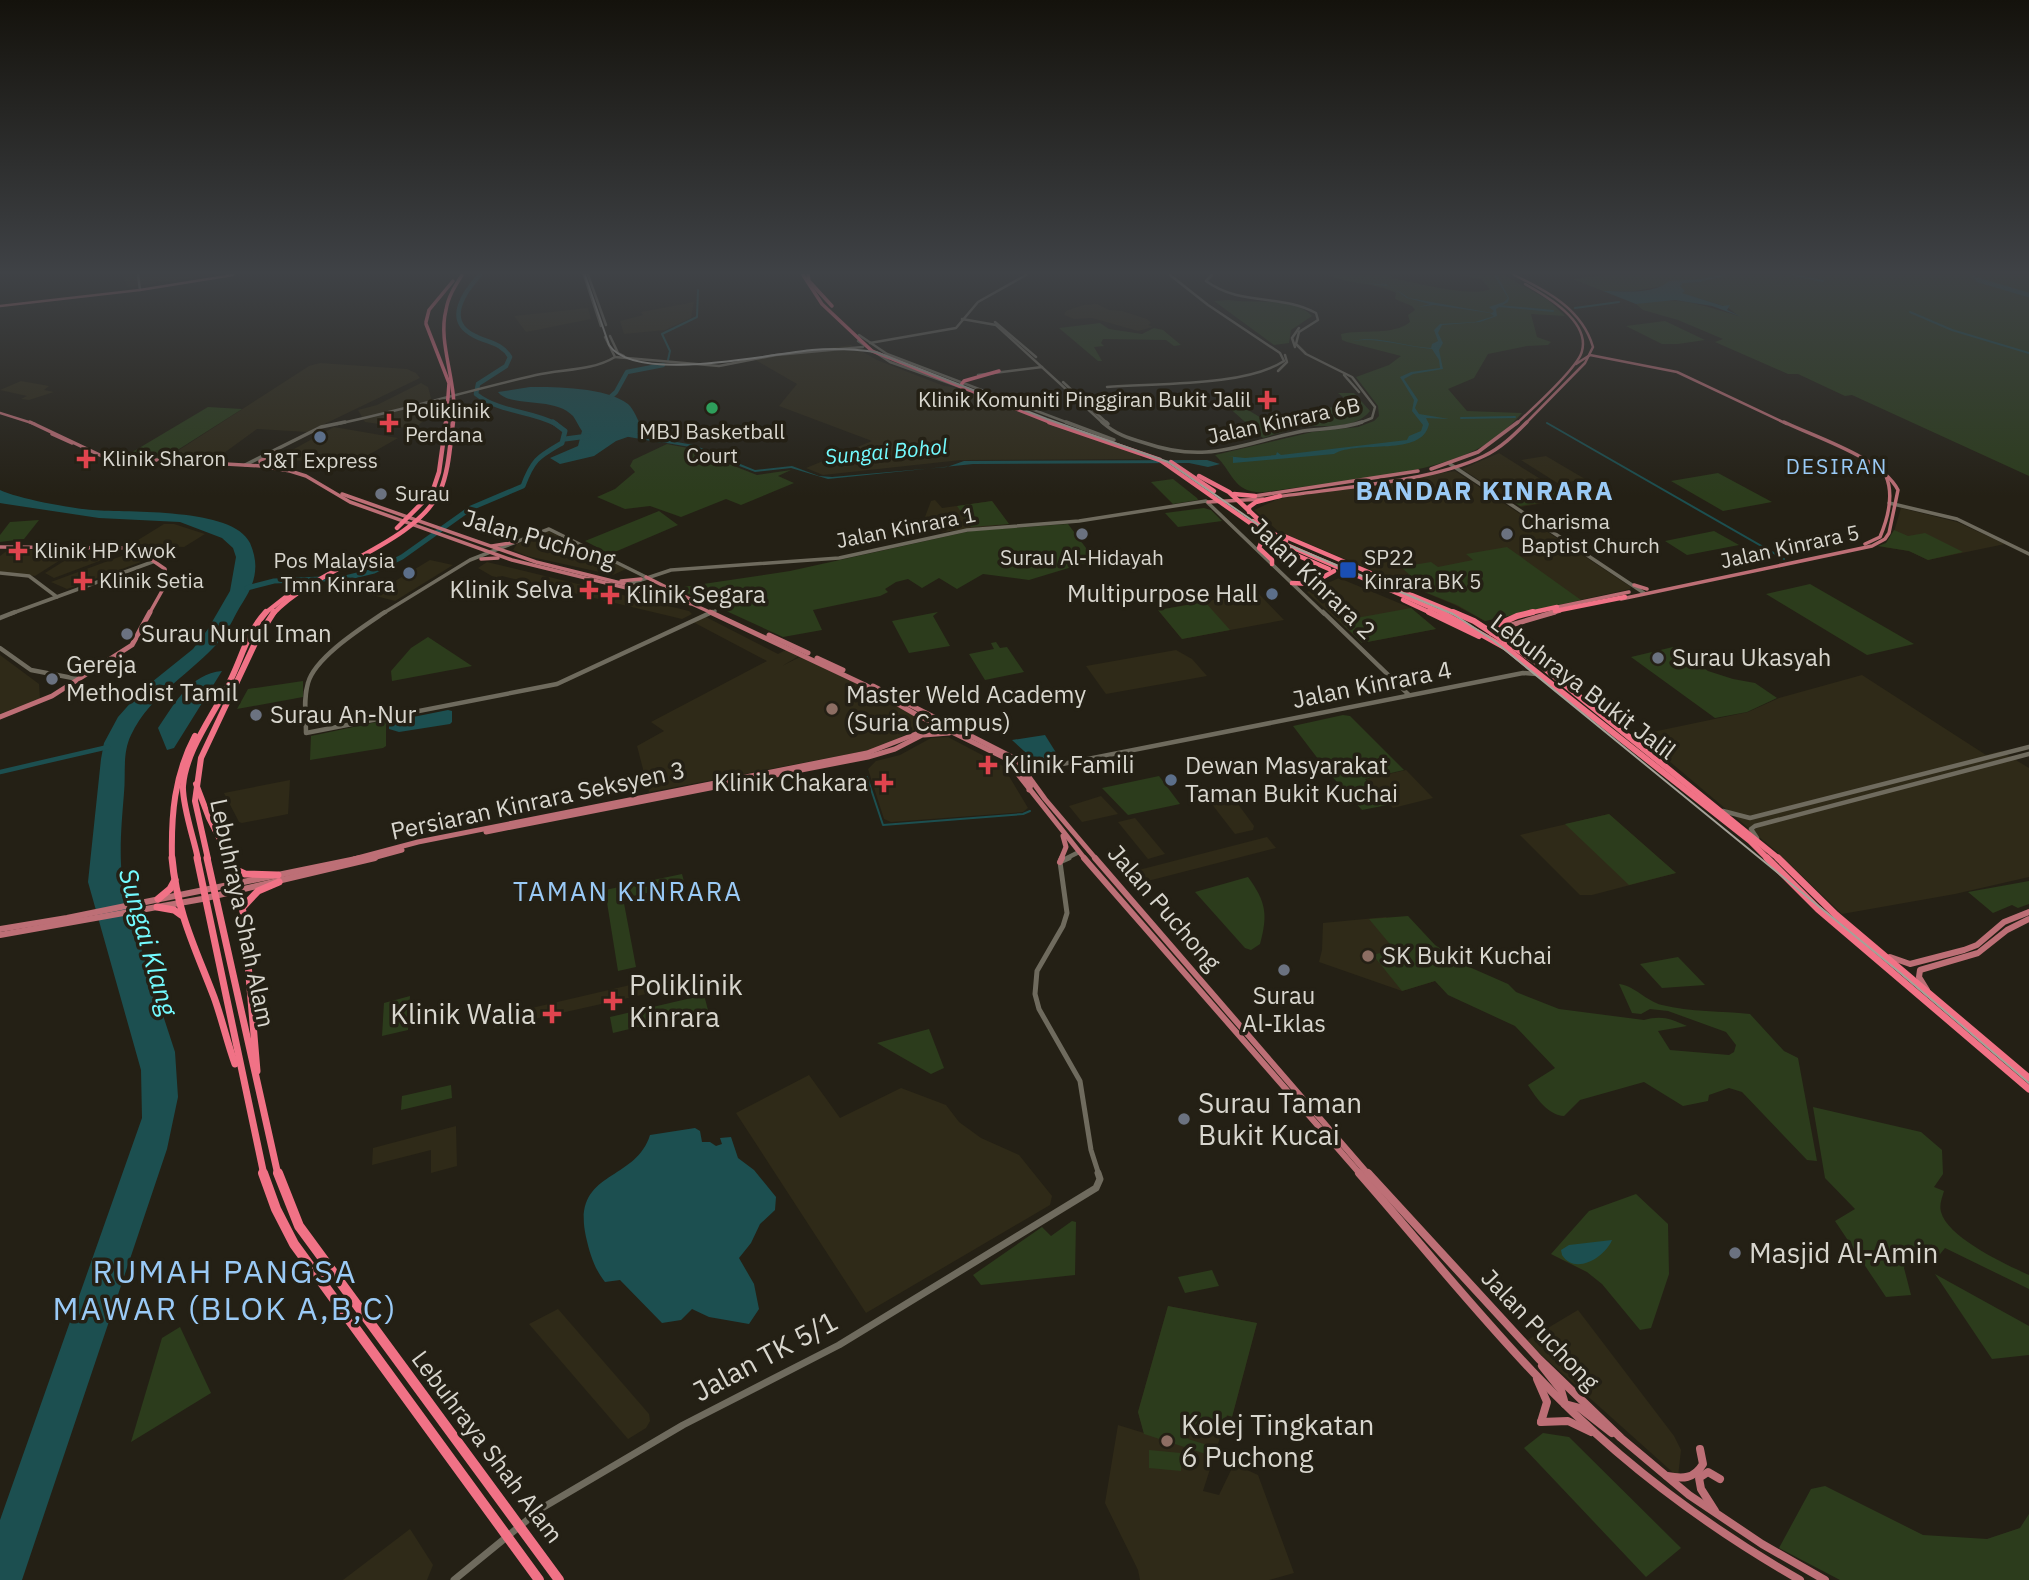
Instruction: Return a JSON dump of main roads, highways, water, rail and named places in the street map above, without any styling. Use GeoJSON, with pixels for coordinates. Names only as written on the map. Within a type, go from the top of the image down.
{"type":"FeatureCollection","features":[{"type":"Feature","properties":{"kind":"highway","name":"Lebuhraya Shah Alam"},"geometry":{"type":"LineString","coordinates":[[436,349],[449,383],[439,472],[432,493],[413,515],[392,531],[316,574],[279,607],[258,633],[238,684],[206,740],[194,779],[195,801],[263,1114],[280,1182],[299,1226],[559,1580]]}},
{"type":"Feature","properties":{"kind":"highway","name":"Lebuhraya Shah Alam"},"geometry":{"type":"LineString","coordinates":[[446,349],[455,400],[442,487],[431,504],[409,524],[304,584],[272,607],[250,633],[229,685],[189,757],[183,786],[242,1084],[260,1164],[276,1209],[294,1244],[539,1580]]}},
{"type":"Feature","properties":{"kind":"highway","name":"Lebuhraya Bukit Jalil"},"geometry":{"type":"LineString","coordinates":[[872,349],[882,356],[1010,406],[1160,460],[1276,538],[1462,622],[1506,648],[1750,841],[1818,909],[2029,1089]]}},
{"type":"Feature","properties":{"kind":"highway","name":"Lebuhraya Bukit Jalil"},"geometry":{"type":"LineString","coordinates":[[875,349],[1167,459],[1185,469],[1215,495]]}},
{"type":"Feature","properties":{"kind":"highway"},"geometry":{"type":"LineString","coordinates":[[999,371],[961,385],[964,390],[1010,406]]}},
{"type":"Feature","properties":{"kind":"highway"},"geometry":{"type":"LineString","coordinates":[[1185,469],[1228,492],[1269,528],[1303,547]]}},
{"type":"Feature","properties":{"kind":"highway"},"geometry":{"type":"LineString","coordinates":[[1228,492],[1255,496]]}},
{"type":"Feature","properties":{"kind":"highway"},"geometry":{"type":"LineString","coordinates":[[1249,512],[1248,507],[1252,503],[1280,496]]}},
{"type":"Feature","properties":{"kind":"highway","name":"Lebuhraya Bukit Jalil"},"geometry":{"type":"LineString","coordinates":[[1276,538],[1474,621],[1508,643],[1569,688],[1757,838],[1827,907],[2029,1078]]}},
{"type":"Feature","properties":{"kind":"highway"},"geometry":{"type":"LineString","coordinates":[[1276,538],[1387,580],[1438,605]]}},
{"type":"Feature","properties":{"kind":"highway"},"geometry":{"type":"LineString","coordinates":[[1276,538],[1294,554]]}},
{"type":"Feature","properties":{"kind":"highway"},"geometry":{"type":"LineString","coordinates":[[1272,564],[1272,560],[1259,548],[1261,543],[1271,544],[1467,630],[1527,665],[1559,688]]}},
{"type":"Feature","properties":{"kind":"highway"},"geometry":{"type":"LineString","coordinates":[[1292,583],[1311,584],[1334,571]]}},
{"type":"Feature","properties":{"kind":"highway"},"geometry":{"type":"LineString","coordinates":[[1390,590],[1458,623]]}},
{"type":"Feature","properties":{"kind":"highway"},"geometry":{"type":"LineString","coordinates":[[1546,612],[1625,597]]}},
{"type":"Feature","properties":{"kind":"highway"},"geometry":{"type":"LineString","coordinates":[[1552,682],[1494,636],[1493,626],[1517,616],[1557,607]]}},
{"type":"Feature","properties":{"kind":"highway"},"geometry":{"type":"LineString","coordinates":[[204,727],[188,747],[178,783],[171,847],[181,915],[215,999],[242,1084]]}},
{"type":"Feature","properties":{"kind":"highway"},"geometry":{"type":"LineString","coordinates":[[194,779],[213,828],[229,853],[238,887],[263,1114]]}},
{"type":"Feature","properties":{"kind":"highway"},"geometry":{"type":"LineString","coordinates":[[234,869],[245,874],[279,878]]}},
{"type":"Feature","properties":{"kind":"highway"},"geometry":{"type":"LineString","coordinates":[[242,908],[258,891],[279,878]]}},
{"type":"Feature","properties":{"kind":"highway"},"geometry":{"type":"LineString","coordinates":[[176,879],[155,904],[181,915]]}},
{"type":"Feature","properties":{"kind":"main road"},"geometry":{"type":"LineString","coordinates":[[1237,500],[1455,466],[1489,448],[1533,412],[1576,364],[1582,349]]}},
{"type":"Feature","properties":{"kind":"main road"},"geometry":{"type":"LineString","coordinates":[[1588,349],[1589,355]]}},
{"type":"Feature","properties":{"kind":"main road"},"geometry":{"type":"LineString","coordinates":[[1205,502],[1280,496],[1455,466],[1495,450],[1589,355],[1589,349]]}},
{"type":"Feature","properties":{"kind":"main road"},"geometry":{"type":"LineString","coordinates":[[1576,364],[1589,355],[1668,370],[1714,389]]}},
{"type":"Feature","properties":{"kind":"main road"},"geometry":{"type":"LineString","coordinates":[[1600,357],[1667,368],[1714,389],[1878,470],[1891,483],[1893,503],[1904,505]]}},
{"type":"Feature","properties":{"kind":"main road","name":"Jalan Puchong"},"geometry":{"type":"LineString","coordinates":[[0,414],[39,427],[93,454],[110,458],[261,466],[304,475],[344,496],[512,557],[589,580],[692,602],[714,611]]}},
{"type":"Feature","properties":{"kind":"main road"},"geometry":{"type":"LineString","coordinates":[[261,466],[260,461],[276,452]]}},
{"type":"Feature","properties":{"kind":"main road"},"geometry":{"type":"LineString","coordinates":[[235,464],[255,459]]}},
{"type":"Feature","properties":{"kind":"main road","name":"Jalan Kinrara 5"},"geometry":{"type":"LineString","coordinates":[[1474,621],[1493,627],[1557,607],[1868,544],[1880,537],[1893,503]]}},
{"type":"Feature","properties":{"kind":"main road"},"geometry":{"type":"LineString","coordinates":[[516,542],[510,548],[512,557],[479,559],[481,546],[498,546],[516,542]]}},
{"type":"Feature","properties":{"kind":"main road"},"geometry":{"type":"LineString","coordinates":[[0,547],[130,548],[164,569],[167,585],[136,641],[41,702],[0,717]]}},
{"type":"Feature","properties":{"kind":"main road","name":"Jalan Puchong"},"geometry":{"type":"LineString","coordinates":[[512,557],[629,584],[692,602],[968,733],[1016,759],[1096,860],[1391,1198],[1539,1359],[1621,1438],[1664,1475],[1718,1516],[1825,1580]]}},
{"type":"Feature","properties":{"kind":"main road"},"geometry":{"type":"LineString","coordinates":[[614,581],[644,578],[692,602]]}},
{"type":"Feature","properties":{"kind":"main road"},"geometry":{"type":"LineString","coordinates":[[589,580],[629,584]]}},
{"type":"Feature","properties":{"kind":"main road","name":"Jalan Kinrara 5"},"geometry":{"type":"LineString","coordinates":[[1508,643],[1497,634],[1498,630],[1537,616],[1625,597],[1639,590]]}},
{"type":"Feature","properties":{"kind":"main road"},"geometry":{"type":"LineString","coordinates":[[702,607],[704,616]]}},
{"type":"Feature","properties":{"kind":"main road"},"geometry":{"type":"LineString","coordinates":[[919,712],[923,725],[919,735]]}},
{"type":"Feature","properties":{"kind":"main road","name":"Jalan Puchong"},"geometry":{"type":"LineString","coordinates":[[919,712],[938,726],[1005,758],[1016,769],[1029,790],[1079,852],[1533,1372],[1565,1404],[1613,1449],[1691,1512],[1800,1580]]}},
{"type":"Feature","properties":{"kind":"main road"},"geometry":{"type":"LineString","coordinates":[[938,726],[968,733]]}},
{"type":"Feature","properties":{"kind":"main road","name":"Persiaran Kinrara Seksyen 3"},"geometry":{"type":"LineString","coordinates":[[279,878],[340,869],[417,846],[868,757],[938,726]]}},
{"type":"Feature","properties":{"kind":"main road"},"geometry":{"type":"LineString","coordinates":[[919,735],[938,732],[959,736]]}},
{"type":"Feature","properties":{"kind":"main road","name":"Persiaran Kinrara Seksyen 3"},"geometry":{"type":"LineString","coordinates":[[279,878],[615,802],[867,753],[919,735]]}},
{"type":"Feature","properties":{"kind":"main road"},"geometry":{"type":"LineString","coordinates":[[1005,758],[1027,771],[1026,776],[1031,785],[1029,790]]}},
{"type":"Feature","properties":{"kind":"main road"},"geometry":{"type":"LineString","coordinates":[[1016,759],[1030,766],[1044,768],[1035,777],[1036,786]]}},
{"type":"Feature","properties":{"kind":"main road"},"geometry":{"type":"LineString","coordinates":[[615,802],[649,799],[671,791]]}},
{"type":"Feature","properties":{"kind":"main road"},"geometry":{"type":"LineString","coordinates":[[1059,828],[1066,847],[1060,862]]}},
{"type":"Feature","properties":{"kind":"main road"},"geometry":{"type":"LineString","coordinates":[[1077,837],[1079,852],[1096,860]]}},
{"type":"Feature","properties":{"kind":"main road"},"geometry":{"type":"LineString","coordinates":[[0,936],[279,878]]}},
{"type":"Feature","properties":{"kind":"main road"},"geometry":{"type":"LineString","coordinates":[[1878,949],[1907,964],[1937,958],[1977,945],[1999,926],[2029,912]]}},
{"type":"Feature","properties":{"kind":"main road"},"geometry":{"type":"LineString","coordinates":[[1927,990],[1919,972],[1978,953],[2007,930],[2029,919]]}},
{"type":"Feature","properties":{"kind":"main road"},"geometry":{"type":"LineString","coordinates":[[0,929],[66,922]]}},
{"type":"Feature","properties":{"kind":"main road"},"geometry":{"type":"LineString","coordinates":[[1937,958],[1944,963]]}},
{"type":"Feature","properties":{"kind":"main road"},"geometry":{"type":"LineString","coordinates":[[1539,1359],[1561,1390],[1565,1404],[1580,1408],[1621,1438]]}},
{"type":"Feature","properties":{"kind":"main road"},"geometry":{"type":"LineString","coordinates":[[1533,1372],[1547,1402],[1541,1422],[1560,1419],[1571,1421],[1613,1449]]}},
{"type":"Feature","properties":{"kind":"main road"},"geometry":{"type":"LineString","coordinates":[[1664,1475],[1680,1479],[1694,1476],[1703,1464],[1700,1449]]}},
{"type":"Feature","properties":{"kind":"main road"},"geometry":{"type":"LineString","coordinates":[[1718,1516],[1701,1489],[1699,1478],[1708,1472],[1720,1479]]}},
{"type":"Feature","properties":{"kind":"water"},"geometry":{"type":"Polygon","coordinates":[[[1432,349],[1440,349],[1443,369],[1413,374],[1404,379],[1418,400],[1415,408],[1419,414],[1449,419],[1426,418],[1429,424],[1424,434],[1415,441],[1345,450],[1334,454],[1233,463],[1233,457],[1226,456],[1245,458],[1276,455],[1277,452],[1281,455],[1407,440],[1409,436],[1421,431],[1423,425],[1412,411],[1414,400],[1400,377],[1411,372],[1440,368],[1439,360],[1432,349]]]}},
{"type":"Feature","properties":{"kind":"water"},"geometry":{"type":"Polygon","coordinates":[[[530,387],[580,389],[619,398],[628,404],[642,428],[639,433],[616,441],[594,456],[560,464],[550,458],[578,446],[582,431],[573,416],[565,410],[512,400],[498,392],[530,387]]]}},
{"type":"Feature","properties":{"kind":"water"},"geometry":{"type":"Polygon","coordinates":[[[655,436],[694,445],[755,470],[792,466],[819,476],[832,477],[928,469],[828,479],[791,468],[755,472],[690,447],[649,440],[655,436]]]}},
{"type":"Feature","properties":{"kind":"water"},"geometry":{"type":"Polygon","coordinates":[[[1207,460],[1220,464],[1208,467],[1189,463],[973,464],[948,467],[964,461],[1207,460]]]}},
{"type":"Feature","properties":{"kind":"water"},"geometry":{"type":"Polygon","coordinates":[[[0,490],[31,500],[73,508],[178,514],[223,523],[240,531],[250,543],[255,559],[251,588],[224,635],[149,707],[139,720],[126,749],[121,846],[125,899],[175,1052],[178,1097],[167,1149],[22,1580],[0,1580],[0,1520],[142,1118],[141,1070],[88,882],[104,743],[118,717],[142,690],[193,649],[208,629],[230,591],[236,557],[233,548],[222,538],[180,522],[99,518],[0,503],[0,490]]]}},
{"type":"Feature","properties":{"kind":"water"},"geometry":{"type":"Polygon","coordinates":[[[222,671],[174,748],[167,750],[158,728],[171,709],[192,684],[211,673],[222,671]]]}},
{"type":"Feature","properties":{"kind":"water"},"geometry":{"type":"Polygon","coordinates":[[[452,711],[450,724],[399,732],[389,729],[389,723],[393,721],[452,711]]]}},
{"type":"Feature","properties":{"kind":"water"},"geometry":{"type":"Polygon","coordinates":[[[1045,735],[1060,759],[1049,762],[1035,761],[1012,740],[1045,735]]]}},
{"type":"Feature","properties":{"kind":"water"},"geometry":{"type":"Polygon","coordinates":[[[695,1128],[700,1131],[702,1142],[710,1142],[716,1146],[722,1144],[720,1138],[731,1137],[738,1158],[754,1170],[776,1197],[775,1210],[760,1224],[751,1243],[739,1258],[754,1284],[759,1309],[749,1324],[709,1317],[692,1309],[681,1320],[662,1323],[620,1280],[605,1282],[589,1249],[584,1215],[588,1200],[596,1188],[632,1162],[650,1135],[695,1128]]]}},
{"type":"Feature","properties":{"kind":"water"},"geometry":{"type":"Polygon","coordinates":[[[1612,1240],[1597,1258],[1589,1262],[1574,1264],[1562,1255],[1561,1250],[1569,1245],[1612,1240]]]}},
{"type":"Feature","properties":{"kind":"waterway"},"geometry":{"type":"LineString","coordinates":[[502,349],[510,357],[506,366],[478,384],[476,394],[495,405],[555,424]]}},
{"type":"Feature","properties":{"kind":"waterway"},"geometry":{"type":"LineString","coordinates":[[668,360],[669,349]]}},
{"type":"Feature","properties":{"kind":"waterway"},"geometry":{"type":"LineString","coordinates":[[2015,349],[2029,353]]}},
{"type":"Feature","properties":{"kind":"waterway"},"geometry":{"type":"LineString","coordinates":[[606,401],[616,392],[627,372],[663,365]]}},
{"type":"Feature","properties":{"kind":"waterway"},"geometry":{"type":"LineString","coordinates":[[1461,418],[1515,417]]}},
{"type":"Feature","properties":{"kind":"waterway"},"geometry":{"type":"LineString","coordinates":[[1547,423],[1784,559]]}},
{"type":"Feature","properties":{"kind":"waterway"},"geometry":{"type":"LineString","coordinates":[[247,588],[274,581],[345,578],[374,571],[402,557],[471,508],[523,486],[537,460],[562,443],[565,431],[555,424]]}},
{"type":"Feature","properties":{"kind":"waterway","name":"Sungai Bohol"},"geometry":{"type":"LineString","coordinates":[[627,434],[660,440]]}},
{"type":"Feature","properties":{"kind":"waterway","name":"Sungai Bohol"},"geometry":{"type":"LineString","coordinates":[[565,439],[588,436]]}},
{"type":"Feature","properties":{"kind":"waterway"},"geometry":{"type":"LineString","coordinates":[[0,772],[108,747]]}},
{"type":"Feature","properties":{"kind":"waterway"},"geometry":{"type":"LineString","coordinates":[[867,777],[883,825],[1023,814],[1030,811]]}},
{"type":"Feature","properties":{"kind":"tram line"},"geometry":{"type":"LineString","coordinates":[[613,349],[623,357],[646,363],[674,365],[704,364],[820,349],[876,352],[1047,419],[1168,462],[1286,544],[1453,614],[1493,640],[1898,971],[2029,1083]]}},
{"type":"Feature","properties":{"kind":"place","name":"Klinik Komuniti Pinggiran Bukit Jalil"},"geometry":{"type":"Point","coordinates":[1267,400]}},
{"type":"Feature","properties":{"kind":"place","name":"MBJ Basketball Court"},"geometry":{"type":"Point","coordinates":[712,408]}},
{"type":"Feature","properties":{"kind":"place","name":"Poliklinik Perdana"},"geometry":{"type":"Point","coordinates":[389,423]}},
{"type":"Feature","properties":{"kind":"place","name":"J&T Express"},"geometry":{"type":"Point","coordinates":[320,437]}},
{"type":"Feature","properties":{"kind":"place","name":"Klinik Sharon"},"geometry":{"type":"Point","coordinates":[86,459]}},
{"type":"Feature","properties":{"kind":"place","name":"Surau"},"geometry":{"type":"Point","coordinates":[381,494]}},
{"type":"Feature","properties":{"kind":"place","name":"Surau Al-Hidayah"},"geometry":{"type":"Point","coordinates":[1082,534]}},
{"type":"Feature","properties":{"kind":"place","name":"Charisma Baptist Church"},"geometry":{"type":"Point","coordinates":[1507,534]}},
{"type":"Feature","properties":{"kind":"place","name":"Klinik HP Kwok"},"geometry":{"type":"Point","coordinates":[18,551]}},
{"type":"Feature","properties":{"kind":"place","name":"SP22 Kinrara BK 5"},"geometry":{"type":"Point","coordinates":[1348,570]}},
{"type":"Feature","properties":{"kind":"place","name":"Pos Malaysia Tmn Kinrara"},"geometry":{"type":"Point","coordinates":[409,573]}},
{"type":"Feature","properties":{"kind":"place","name":"Klinik Setia"},"geometry":{"type":"Point","coordinates":[83,581]}},
{"type":"Feature","properties":{"kind":"place","name":"Klinik Selva"},"geometry":{"type":"Point","coordinates":[589,590]}},
{"type":"Feature","properties":{"kind":"place","name":"Multipurpose Hall"},"geometry":{"type":"Point","coordinates":[1272,594]}},
{"type":"Feature","properties":{"kind":"place","name":"Klinik Segara"},"geometry":{"type":"Point","coordinates":[610,595]}},
{"type":"Feature","properties":{"kind":"place","name":"Surau Nurul Iman"},"geometry":{"type":"Point","coordinates":[127,634]}},
{"type":"Feature","properties":{"kind":"place","name":"Surau Ukasyah"},"geometry":{"type":"Point","coordinates":[1658,658]}},
{"type":"Feature","properties":{"kind":"place","name":"Gereja Methodist Tamil"},"geometry":{"type":"Point","coordinates":[52,679]}},
{"type":"Feature","properties":{"kind":"place","name":"Master Weld Academy (Suria Campus)"},"geometry":{"type":"Point","coordinates":[832,709]}},
{"type":"Feature","properties":{"kind":"place","name":"Surau An-Nur"},"geometry":{"type":"Point","coordinates":[256,715]}},
{"type":"Feature","properties":{"kind":"place","name":"Klinik Famili"},"geometry":{"type":"Point","coordinates":[988,765]}},
{"type":"Feature","properties":{"kind":"place","name":"Dewan Masyarakat Taman Bukit Kuchai"},"geometry":{"type":"Point","coordinates":[1171,780]}},
{"type":"Feature","properties":{"kind":"place","name":"Klinik Chakara"},"geometry":{"type":"Point","coordinates":[884,783]}},
{"type":"Feature","properties":{"kind":"place","name":"SK Bukit Kuchai"},"geometry":{"type":"Point","coordinates":[1368,956]}},
{"type":"Feature","properties":{"kind":"place","name":"Surau Al-Iklas"},"geometry":{"type":"Point","coordinates":[1284,970]}},
{"type":"Feature","properties":{"kind":"place","name":"Poliklinik Kinrara"},"geometry":{"type":"Point","coordinates":[613,1001]}},
{"type":"Feature","properties":{"kind":"place","name":"Klinik Walia"},"geometry":{"type":"Point","coordinates":[552,1014]}},
{"type":"Feature","properties":{"kind":"place","name":"Surau Taman Bukit Kucai"},"geometry":{"type":"Point","coordinates":[1184,1119]}},
{"type":"Feature","properties":{"kind":"place","name":"Masjid Al-Amin"},"geometry":{"type":"Point","coordinates":[1735,1253]}},
{"type":"Feature","properties":{"kind":"place","name":"Kolej Tingkatan 6 Puchong"},"geometry":{"type":"Point","coordinates":[1167,1441]}},
{"type":"Feature","properties":{"kind":"district","name":"DESIRAN"},"geometry":{"type":"Point","coordinates":[1837,467]}},
{"type":"Feature","properties":{"kind":"district","name":"BANDAR KINRARA"},"geometry":{"type":"Point","coordinates":[1485,491]}},
{"type":"Feature","properties":{"kind":"district","name":"TAMAN KINRARA"},"geometry":{"type":"Point","coordinates":[628,892]}},
{"type":"Feature","properties":{"kind":"district","name":"RUMAH PANGSA MAWAR (BLOK A,B,C)"},"geometry":{"type":"Point","coordinates":[225,1290]}},
{"type":"Feature","properties":{"kind":"water label","name":"Sungai Klang"},"geometry":{"type":"Point","coordinates":[148,942]}}]}
